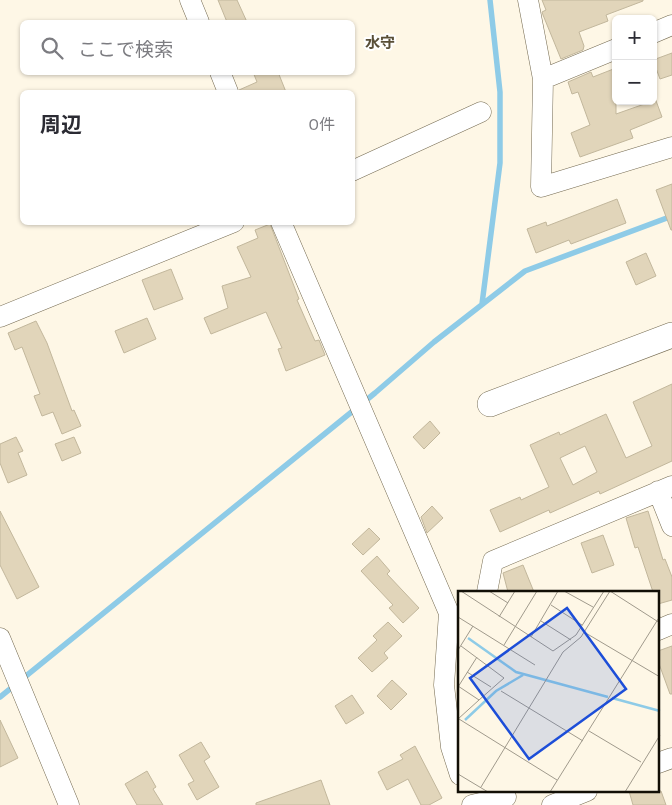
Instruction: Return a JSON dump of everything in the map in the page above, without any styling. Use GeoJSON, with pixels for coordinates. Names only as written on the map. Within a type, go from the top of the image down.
{"type":"FeatureCollection","features":[{"type":"Feature","properties":{"kind":"street"},"geometry":{"type":"LineString","coordinates":[[190,0],[198,20]]}},
{"type":"Feature","properties":{"kind":"street"},"geometry":{"type":"LineString","coordinates":[[528,0],[543,79],[541,187],[672,147]]}},
{"type":"Feature","properties":{"kind":"street"},"geometry":{"type":"LineString","coordinates":[[657,31],[672,25]]}},
{"type":"Feature","properties":{"kind":"street"},"geometry":{"type":"LineString","coordinates":[[543,79],[612,51]]}},
{"type":"Feature","properties":{"kind":"street"},"geometry":{"type":"LineString","coordinates":[[221,75],[227,90]]}},
{"type":"Feature","properties":{"kind":"street"},"geometry":{"type":"LineString","coordinates":[[355,170],[481,112]]}},
{"type":"Feature","properties":{"kind":"street"},"geometry":{"type":"LineString","coordinates":[[0,318],[227,225]]}},
{"type":"Feature","properties":{"kind":"street"},"geometry":{"type":"LineString","coordinates":[[282,225],[449,613],[444,685],[451,747],[458,769]]}},
{"type":"Feature","properties":{"kind":"street"},"geometry":{"type":"LineString","coordinates":[[490,404],[672,335]]}},
{"type":"Feature","properties":{"kind":"street"},"geometry":{"type":"LineString","coordinates":[[487,591],[493,561],[665,488],[672,526]]}},
{"type":"Feature","properties":{"kind":"street"},"geometry":{"type":"LineString","coordinates":[[660,629],[672,624]]}},
{"type":"Feature","properties":{"kind":"street"},"geometry":{"type":"LineString","coordinates":[[0,638],[69,805]]}},
{"type":"Feature","properties":{"kind":"street"},"geometry":{"type":"LineString","coordinates":[[660,762],[672,758]]}},
{"type":"Feature","properties":{"kind":"street"},"geometry":{"type":"LineString","coordinates":[[466,792],[471,805],[507,798]]}},
{"type":"Feature","properties":{"kind":"street"},"geometry":{"type":"LineString","coordinates":[[552,805],[584,792]]}},
{"type":"Feature","properties":{"kind":"building"},"geometry":{"type":"Polygon","coordinates":[[[218,0],[237,0],[246,20],[226,20],[218,0]]]}},
{"type":"Feature","properties":{"kind":"building"},"geometry":{"type":"Polygon","coordinates":[[[542,0],[643,1],[606,15],[608,21],[579,32],[584,46],[583,50],[561,59],[542,12],[546,10],[542,0]]]}},
{"type":"Feature","properties":{"kind":"building"},"geometry":{"type":"Polygon","coordinates":[[[672,53],[672,75],[660,79],[657,71],[657,59],[672,53]]]}},
{"type":"Feature","properties":{"kind":"building"},"geometry":{"type":"Polygon","coordinates":[[[612,70],[612,105],[616,105],[616,114],[642,105],[657,105],[657,103],[662,117],[630,130],[633,138],[580,157],[571,133],[590,125],[578,92],[572,94],[568,82],[591,72],[593,77],[612,70]]]}},
{"type":"Feature","properties":{"kind":"building"},"geometry":{"type":"Polygon","coordinates":[[[254,75],[279,75],[285,90],[239,90],[257,82],[254,75]]]}},
{"type":"Feature","properties":{"kind":"building"},"geometry":{"type":"Polygon","coordinates":[[[672,184],[672,230],[671,230],[656,190],[672,184]]]}},
{"type":"Feature","properties":{"kind":"building"},"geometry":{"type":"Polygon","coordinates":[[[617,199],[626,223],[571,244],[569,240],[536,253],[527,229],[546,222],[547,226],[617,199]]]}},
{"type":"Feature","properties":{"kind":"building"},"geometry":{"type":"Polygon","coordinates":[[[270,225],[299,299],[297,300],[315,341],[319,340],[325,355],[286,371],[278,349],[282,348],[266,312],[211,334],[204,318],[228,308],[222,286],[251,277],[237,247],[258,238],[255,230],[270,225]]]}},
{"type":"Feature","properties":{"kind":"building"},"geometry":{"type":"Polygon","coordinates":[[[646,253],[656,276],[636,285],[626,262],[646,253]]]}},
{"type":"Feature","properties":{"kind":"building"},"geometry":{"type":"Polygon","coordinates":[[[171,269],[183,299],[154,310],[142,280],[171,269]]]}},
{"type":"Feature","properties":{"kind":"building"},"geometry":{"type":"Polygon","coordinates":[[[147,318],[156,339],[124,353],[115,331],[147,318]]]}},
{"type":"Feature","properties":{"kind":"building"},"geometry":{"type":"Polygon","coordinates":[[[36,321],[47,343],[72,411],[74,410],[81,426],[62,434],[53,412],[42,416],[34,396],[40,394],[22,347],[15,350],[8,333],[36,321]]]}},
{"type":"Feature","properties":{"kind":"building"},"geometry":{"type":"Polygon","coordinates":[[[672,384],[672,461],[600,494],[599,491],[550,513],[549,510],[500,532],[490,510],[520,497],[521,500],[549,487],[530,445],[559,432],[560,435],[606,414],[626,458],[652,446],[633,402],[672,384]],[[585,446],[560,458],[573,485],[597,472],[585,446]]]}},
{"type":"Feature","properties":{"kind":"building"},"geometry":{"type":"Polygon","coordinates":[[[430,421],[440,433],[424,449],[413,437],[430,421]]]}},
{"type":"Feature","properties":{"kind":"building"},"geometry":{"type":"Polygon","coordinates":[[[16,437],[23,451],[18,453],[27,475],[8,483],[0,463],[0,444],[16,437]]]}},
{"type":"Feature","properties":{"kind":"building"},"geometry":{"type":"Polygon","coordinates":[[[74,437],[81,453],[62,461],[55,444],[74,437]]]}},
{"type":"Feature","properties":{"kind":"building"},"geometry":{"type":"Polygon","coordinates":[[[432,506],[443,518],[427,533],[421,517],[432,506]]]}},
{"type":"Feature","properties":{"kind":"building"},"geometry":{"type":"Polygon","coordinates":[[[0,511],[39,587],[17,599],[0,565],[0,511]]]}},
{"type":"Feature","properties":{"kind":"building"},"geometry":{"type":"Polygon","coordinates":[[[648,511],[663,560],[665,559],[672,577],[672,600],[660,603],[660,591],[653,591],[638,547],[635,548],[626,518],[648,511]]]}},
{"type":"Feature","properties":{"kind":"building"},"geometry":{"type":"Polygon","coordinates":[[[369,528],[380,539],[363,555],[352,544],[369,528]]]}},
{"type":"Feature","properties":{"kind":"building"},"geometry":{"type":"Polygon","coordinates":[[[603,535],[614,565],[592,573],[581,543],[603,535]]]}},
{"type":"Feature","properties":{"kind":"building"},"geometry":{"type":"Polygon","coordinates":[[[377,556],[390,571],[387,574],[419,608],[403,623],[389,608],[393,605],[361,571],[377,556]]]}},
{"type":"Feature","properties":{"kind":"building"},"geometry":{"type":"Polygon","coordinates":[[[523,565],[534,591],[508,591],[503,573],[523,565]]]}},
{"type":"Feature","properties":{"kind":"building"},"geometry":{"type":"Polygon","coordinates":[[[388,622],[402,636],[384,653],[388,658],[372,672],[358,658],[377,640],[373,636],[388,622]]]}},
{"type":"Feature","properties":{"kind":"building"},"geometry":{"type":"Polygon","coordinates":[[[672,646],[672,694],[670,694],[660,666],[660,650],[672,646]]]}},
{"type":"Feature","properties":{"kind":"building"},"geometry":{"type":"Polygon","coordinates":[[[392,680],[407,694],[391,710],[377,696],[392,680]]]}},
{"type":"Feature","properties":{"kind":"building"},"geometry":{"type":"Polygon","coordinates":[[[352,695],[364,713],[346,724],[335,706],[352,695]]]}},
{"type":"Feature","properties":{"kind":"building"},"geometry":{"type":"Polygon","coordinates":[[[0,720],[18,758],[0,767],[0,720]]]}},
{"type":"Feature","properties":{"kind":"building"},"geometry":{"type":"Polygon","coordinates":[[[201,742],[210,757],[204,761],[219,787],[197,800],[188,784],[194,781],[179,755],[201,742]]]}},
{"type":"Feature","properties":{"kind":"building"},"geometry":{"type":"Polygon","coordinates":[[[415,746],[442,798],[429,805],[421,805],[408,779],[387,790],[378,772],[403,759],[400,755],[415,746]]]}},
{"type":"Feature","properties":{"kind":"building"},"geometry":{"type":"Polygon","coordinates":[[[147,771],[156,787],[153,789],[163,805],[137,805],[125,784],[147,771]]]}},
{"type":"Feature","properties":{"kind":"building"},"geometry":{"type":"Polygon","coordinates":[[[321,780],[330,805],[256,805],[256,803],[321,780]]]}},
{"type":"Feature","properties":{"kind":"building"},"geometry":{"type":"Polygon","coordinates":[[[661,791],[666,805],[633,805],[629,792],[661,791]]]}},
{"type":"Feature","properties":{"kind":"waterway"},"geometry":{"type":"LineString","coordinates":[[482,304],[500,163],[500,92],[490,0]]}},
{"type":"Feature","properties":{"kind":"waterway"},"geometry":{"type":"LineString","coordinates":[[0,697],[375,393],[434,342],[525,271],[672,216]]}},
{"type":"Feature","properties":{"kind":"district","name":"水守"},"geometry":{"type":"Point","coordinates":[380,43]}}]}
